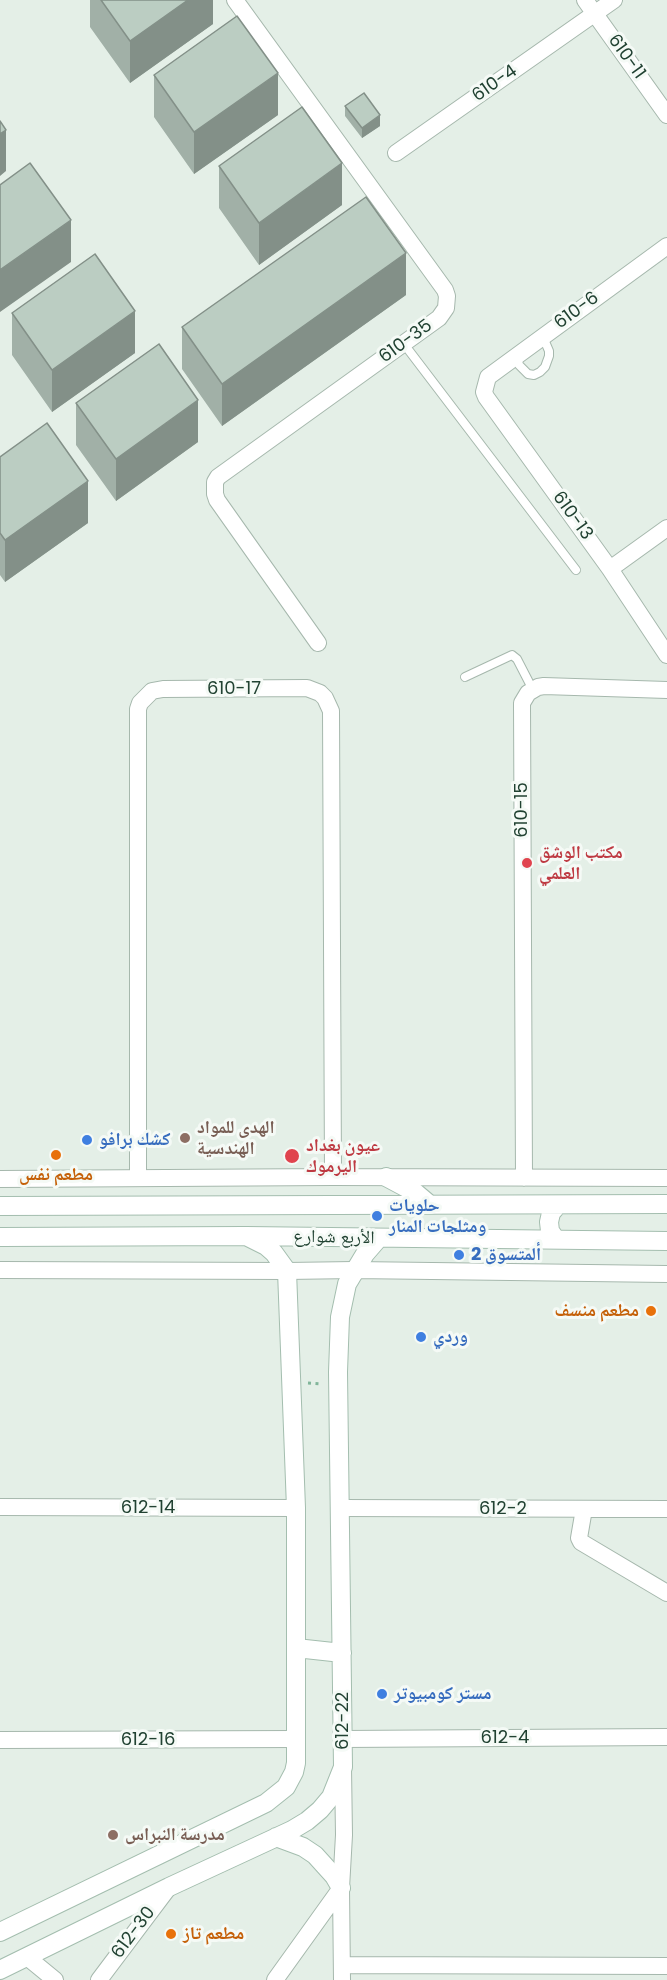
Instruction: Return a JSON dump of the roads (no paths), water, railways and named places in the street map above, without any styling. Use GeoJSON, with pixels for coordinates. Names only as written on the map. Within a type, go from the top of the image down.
{"type":"FeatureCollection","features":[{"type":"Feature","properties":{"kind":"street","name":"610-35"},"geometry":{"type":"LineString","coordinates":[[235,0],[445,290],[447,302],[443,314],[218,477],[215,482],[217,500],[318,642]]}},
{"type":"Feature","properties":{"kind":"street","name":"610-4"},"geometry":{"type":"LineString","coordinates":[[396,153],[590,7],[614,0]]}},
{"type":"Feature","properties":{"kind":"street","name":"610-11"},"geometry":{"type":"LineString","coordinates":[[590,7],[667,115]]}},
{"type":"Feature","properties":{"kind":"street","name":"610-6"},"geometry":{"type":"LineString","coordinates":[[488,377],[667,246]]}},
{"type":"Feature","properties":{"kind":"street","name":"610-13"},"geometry":{"type":"LineString","coordinates":[[488,377],[484,387],[486,398],[610,569],[667,655]]}},
{"type":"Feature","properties":{"kind":"street"},"geometry":{"type":"LineString","coordinates":[[610,569],[667,528]]}},
{"type":"Feature","properties":{"kind":"street"},"geometry":{"type":"LineString","coordinates":[[533,690],[544,686],[667,690]]}},
{"type":"Feature","properties":{"kind":"street","name":"610-17"},"geometry":{"type":"LineString","coordinates":[[138,1177],[138,721],[140,703],[152,691],[163,689],[285,688],[314,690],[325,698],[331,711],[333,1177]]}},
{"type":"Feature","properties":{"kind":"street","name":"610-15"},"geometry":{"type":"LineString","coordinates":[[525,1178],[521,709],[525,698],[533,690]]}},
{"type":"Feature","properties":{"kind":"street"},"geometry":{"type":"LineString","coordinates":[[386,1177],[416,1193],[429,1204]]}},
{"type":"Feature","properties":{"kind":"street"},"geometry":{"type":"LineString","coordinates":[[0,1179],[667,1178]]}},
{"type":"Feature","properties":{"kind":"street","name":"الأربع شوارع"},"geometry":{"type":"LineString","coordinates":[[0,1206],[667,1204]]}},
{"type":"Feature","properties":{"kind":"street"},"geometry":{"type":"LineString","coordinates":[[506,1238],[514,1233],[519,1223],[518,1213],[513,1205]]}},
{"type":"Feature","properties":{"kind":"street"},"geometry":{"type":"LineString","coordinates":[[555,1238],[550,1231],[549,1221],[551,1213],[557,1206]]}},
{"type":"Feature","properties":{"kind":"street"},"geometry":{"type":"LineString","coordinates":[[0,1932],[274,1799],[286,1787],[294,1772],[296,1763],[296,1508],[287,1271],[266,1246],[246,1236]]}},
{"type":"Feature","properties":{"kind":"street","name":"الأربع شوارع"},"geometry":{"type":"LineString","coordinates":[[0,1237],[246,1236],[667,1241]]}},
{"type":"Feature","properties":{"kind":"street","name":"612-22"},"geometry":{"type":"LineString","coordinates":[[0,1970],[276,1837],[306,1821],[332,1797],[343,1767],[339,1508],[340,1317],[347,1284],[365,1254],[378,1239]]}},
{"type":"Feature","properties":{"kind":"street"},"geometry":{"type":"LineString","coordinates":[[648,1240],[667,1252]]}},
{"type":"Feature","properties":{"kind":"street"},"geometry":{"type":"LineString","coordinates":[[0,1270],[354,1270],[667,1274]]}},
{"type":"Feature","properties":{"kind":"street","name":"612-14"},"geometry":{"type":"LineString","coordinates":[[0,1507],[296,1508]]}},
{"type":"Feature","properties":{"kind":"street","name":"612-2"},"geometry":{"type":"LineString","coordinates":[[339,1508],[667,1509]]}},
{"type":"Feature","properties":{"kind":"street"},"geometry":{"type":"LineString","coordinates":[[584,1509],[579,1538],[581,1542],[667,1593]]}},
{"type":"Feature","properties":{"kind":"street"},"geometry":{"type":"LineString","coordinates":[[296,1648],[342,1653]]}},
{"type":"Feature","properties":{"kind":"street","name":"612-4"},"geometry":{"type":"LineString","coordinates":[[342,1738],[667,1737]]}},
{"type":"Feature","properties":{"kind":"street","name":"612-16"},"geometry":{"type":"LineString","coordinates":[[0,1740],[296,1739]]}},
{"type":"Feature","properties":{"kind":"street"},"geometry":{"type":"LineString","coordinates":[[343,1767],[342,1972],[667,1966]]}},
{"type":"Feature","properties":{"kind":"street"},"geometry":{"type":"LineString","coordinates":[[276,1837],[303,1847],[315,1855],[334,1876],[341,1888]]}},
{"type":"Feature","properties":{"kind":"street","name":"612-30"},"geometry":{"type":"LineString","coordinates":[[99,1980],[170,1887]]}},
{"type":"Feature","properties":{"kind":"street"},"geometry":{"type":"LineString","coordinates":[[275,1980],[341,1888]]}},
{"type":"Feature","properties":{"kind":"street"},"geometry":{"type":"LineString","coordinates":[[27,1957],[55,1980]]}},
{"type":"Feature","properties":{"kind":"lane"},"geometry":{"type":"LineString","coordinates":[[517,356],[522,370],[534,375],[540,372],[545,367],[549,356],[543,336]]}},
{"type":"Feature","properties":{"kind":"lane"},"geometry":{"type":"LineString","coordinates":[[404,344],[576,570]]}},
{"type":"Feature","properties":{"kind":"lane"},"geometry":{"type":"LineString","coordinates":[[465,677],[512,655],[517,659],[533,690]]}},
{"type":"Feature","properties":{"kind":"place","name":"مكتب الوشق العلمي"},"geometry":{"type":"Point","coordinates":[527,863]}},
{"type":"Feature","properties":{"kind":"place","name":"الهدى للمواد الهندسية"},"geometry":{"type":"Point","coordinates":[185,1138]}},
{"type":"Feature","properties":{"kind":"place","name":"كشك برافو"},"geometry":{"type":"Point","coordinates":[87,1140]}},
{"type":"Feature","properties":{"kind":"place","name":"مطعم نفس"},"geometry":{"type":"Point","coordinates":[56,1155]}},
{"type":"Feature","properties":{"kind":"place","name":"عيون بغداد اليرموك"},"geometry":{"type":"Point","coordinates":[292,1156]}},
{"type":"Feature","properties":{"kind":"place","name":"حلويات ومثلجات المنار"},"geometry":{"type":"Point","coordinates":[377,1216]}},
{"type":"Feature","properties":{"kind":"place","name":"ألمتسوق 2"},"geometry":{"type":"Point","coordinates":[459,1255]}},
{"type":"Feature","properties":{"kind":"place","name":"مطعم منسف"},"geometry":{"type":"Point","coordinates":[651,1311]}},
{"type":"Feature","properties":{"kind":"place","name":"وردي"},"geometry":{"type":"Point","coordinates":[421,1337]}},
{"type":"Feature","properties":{"kind":"place","name":"مستر كومبيوتر"},"geometry":{"type":"Point","coordinates":[382,1694]}},
{"type":"Feature","properties":{"kind":"place","name":"مدرسة النبراس"},"geometry":{"type":"Point","coordinates":[113,1835]}},
{"type":"Feature","properties":{"kind":"place","name":"مطعم تاز"},"geometry":{"type":"Point","coordinates":[171,1934]}}]}
